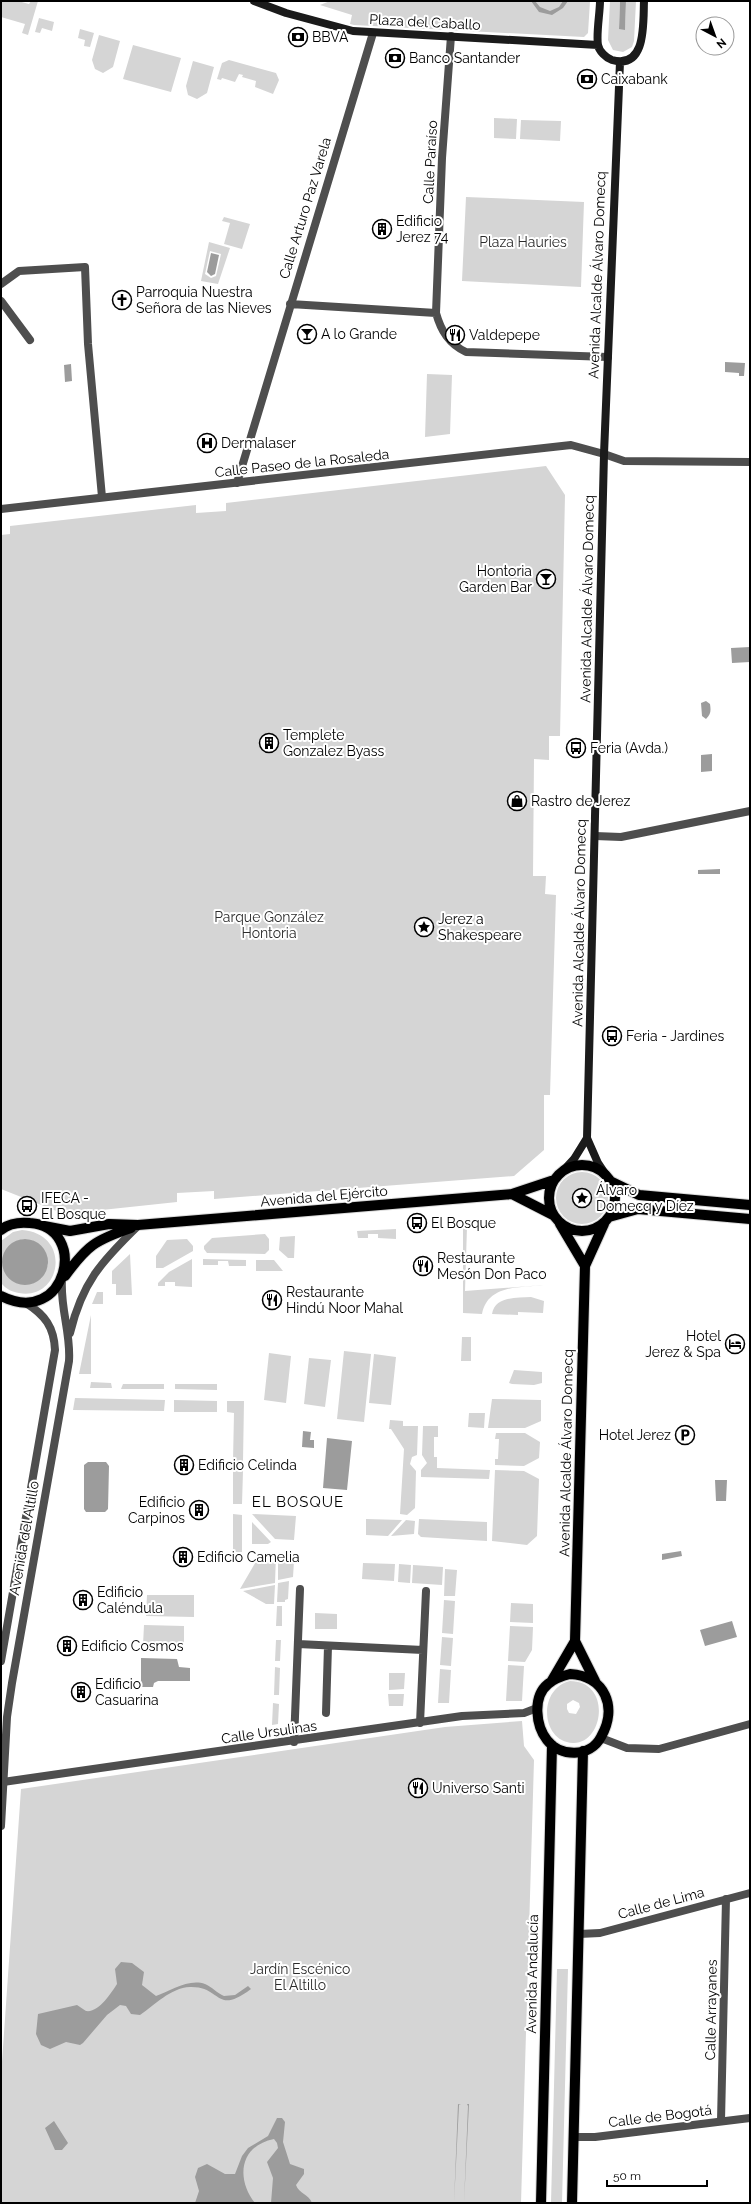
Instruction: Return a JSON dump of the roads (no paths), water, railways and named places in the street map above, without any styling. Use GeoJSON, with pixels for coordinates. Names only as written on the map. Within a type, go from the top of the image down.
{"type":"FeatureCollection","features":[{"type":"Feature","properties":{"kind":"main road","name":"Plaza del Caballo"},"geometry":{"type":"LineString","coordinates":[[254,1],[286,13],[353,31],[598,45]]}},
{"type":"Feature","properties":{"kind":"main road"},"geometry":{"type":"LineString","coordinates":[[600,1],[598,45],[610,60],[620,62],[629,61],[636,54],[641,44],[644,1]]}},
{"type":"Feature","properties":{"kind":"main road","name":"Avenida Alcalde Álvaro Domecq"},"geometry":{"type":"LineString","coordinates":[[609,1178],[598,1163],[587,1138],[604,454],[620,62]]}},
{"type":"Feature","properties":{"kind":"main road"},"geometry":{"type":"LineString","coordinates":[[585,1266],[553,1215],[549,1201],[550,1190],[554,1180],[574,1158],[587,1138]]}},
{"type":"Feature","properties":{"kind":"main road"},"geometry":{"type":"LineString","coordinates":[[562,1172],[571,1166],[593,1166],[609,1178],[639,1195],[750,1205]]}},
{"type":"Feature","properties":{"kind":"main road"},"geometry":{"type":"LineString","coordinates":[[607,1221],[616,1201],[609,1178]]}},
{"type":"Feature","properties":{"kind":"main road","name":"Avenida del Ejército"},"geometry":{"type":"LineString","coordinates":[[1,1230],[21,1222],[70,1231],[109,1224],[138,1225],[512,1194],[554,1180]]}},
{"type":"Feature","properties":{"kind":"main road"},"geometry":{"type":"LineString","coordinates":[[512,1194],[553,1215]]}},
{"type":"Feature","properties":{"kind":"main road"},"geometry":{"type":"LineString","coordinates":[[560,1224],[577,1231],[588,1231],[607,1221],[638,1209],[750,1219]]}},
{"type":"Feature","properties":{"kind":"main road","name":"Avenida Alcalde Álvaro Domecq"},"geometry":{"type":"LineString","coordinates":[[595,1681],[575,1641],[585,1266],[607,1221]]}},
{"type":"Feature","properties":{"kind":"main road","name":"Avenida del Ejército"},"geometry":{"type":"LineString","coordinates":[[26,1303],[46,1297],[55,1290],[85,1250],[94,1242],[138,1225]]}},
{"type":"Feature","properties":{"kind":"main road"},"geometry":{"type":"LineString","coordinates":[[44,1226],[57,1237],[63,1246],[65,1269],[62,1280]]}},
{"type":"Feature","properties":{"kind":"main road"},"geometry":{"type":"LineString","coordinates":[[1,1296],[13,1301],[26,1303]]}},
{"type":"Feature","properties":{"kind":"main road","name":"Avenida Alcalde Álvaro Domecq"},"geometry":{"type":"LineString","coordinates":[[551,1682],[575,1641]]}},
{"type":"Feature","properties":{"kind":"main road"},"geometry":{"type":"LineString","coordinates":[[570,1674],[583,1674],[595,1681],[604,1691],[607,1702],[608,1716],[601,1738],[592,1747],[583,1751],[568,1753],[556,1749],[541,1730],[537,1708],[546,1685],[570,1674]]}},
{"type":"Feature","properties":{"kind":"main road","name":"Avenida Andalucía"},"geometry":{"type":"LineString","coordinates":[[541,2203],[552,1745]]}},
{"type":"Feature","properties":{"kind":"main road"},"geometry":{"type":"LineString","coordinates":[[572,2203],[583,1751]]}},
{"type":"Feature","properties":{"kind":"street","name":"Calle Arturo Paz Varela"},"geometry":{"type":"LineString","coordinates":[[237,483],[373,33]]}},
{"type":"Feature","properties":{"kind":"street","name":"Calle Paraíso"},"geometry":{"type":"LineString","coordinates":[[451,36],[442,158],[436,313],[440,326],[447,338],[456,348],[466,352],[608,357]]}},
{"type":"Feature","properties":{"kind":"street"},"geometry":{"type":"LineString","coordinates":[[1,284],[19,271],[85,267],[88,344],[102,497]]}},
{"type":"Feature","properties":{"kind":"street"},"geometry":{"type":"LineString","coordinates":[[1,301],[30,340]]}},
{"type":"Feature","properties":{"kind":"street"},"geometry":{"type":"LineString","coordinates":[[290,304],[436,313]]}},
{"type":"Feature","properties":{"kind":"street","name":"Calle Paseo de la Rosaleda"},"geometry":{"type":"LineString","coordinates":[[1,509],[571,445],[624,461],[750,462]]}},
{"type":"Feature","properties":{"kind":"street"},"geometry":{"type":"LineString","coordinates":[[595,836],[621,837],[750,811]]}},
{"type":"Feature","properties":{"kind":"street"},"geometry":{"type":"LineString","coordinates":[[69,1336],[79,1302],[94,1272],[105,1258],[138,1225]]}},
{"type":"Feature","properties":{"kind":"street","name":"Avenida del Altillo"},"geometry":{"type":"LineString","coordinates":[[1,1826],[3,1782],[12,1683],[69,1361],[69,1336],[62,1305],[62,1280]]}},
{"type":"Feature","properties":{"kind":"street","name":"Avenida del Altillo"},"geometry":{"type":"LineString","coordinates":[[1,1661],[4,1632],[55,1350],[55,1338],[48,1320],[26,1303]]}},
{"type":"Feature","properties":{"kind":"street"},"geometry":{"type":"LineString","coordinates":[[294,1742],[300,1589]]}},
{"type":"Feature","properties":{"kind":"street"},"geometry":{"type":"LineString","coordinates":[[420,1723],[422,1650],[426,1591]]}},
{"type":"Feature","properties":{"kind":"street"},"geometry":{"type":"LineString","coordinates":[[298,1644],[422,1650]]}},
{"type":"Feature","properties":{"kind":"street"},"geometry":{"type":"LineString","coordinates":[[326,1713],[328,1646]]}},
{"type":"Feature","properties":{"kind":"street","name":"Calle Ursulinas"},"geometry":{"type":"LineString","coordinates":[[3,1782],[492,1713],[524,1713],[537,1708]]}},
{"type":"Feature","properties":{"kind":"street"},"geometry":{"type":"LineString","coordinates":[[601,1738],[627,1748],[659,1749],[750,1724]]}},
{"type":"Feature","properties":{"kind":"street","name":"Calle de Lima"},"geometry":{"type":"LineString","coordinates":[[578,1934],[594,1935],[750,1893]]}},
{"type":"Feature","properties":{"kind":"street","name":"Calle Arrayanes"},"geometry":{"type":"LineString","coordinates":[[721,2121],[726,1899]]}},
{"type":"Feature","properties":{"kind":"street","name":"Calle de Bogotá"},"geometry":{"type":"LineString","coordinates":[[574,2137],[596,2137],[750,2118]]}},
{"type":"Feature","properties":{"kind":"place","name":"BBVA"},"geometry":{"type":"Point","coordinates":[298,37]}},
{"type":"Feature","properties":{"kind":"place","name":"Banco Santander"},"geometry":{"type":"Point","coordinates":[395,58]}},
{"type":"Feature","properties":{"kind":"place","name":"Caixabank"},"geometry":{"type":"Point","coordinates":[587,79]}},
{"type":"Feature","properties":{"kind":"place","name":"Edificio Jerez 74"},"geometry":{"type":"Point","coordinates":[382,229]}},
{"type":"Feature","properties":{"kind":"place","name":"Parroquia Nuestra Señora de las Nieves"},"geometry":{"type":"Point","coordinates":[122,300]}},
{"type":"Feature","properties":{"kind":"place","name":"A lo Grande"},"geometry":{"type":"Point","coordinates":[307,334]}},
{"type":"Feature","properties":{"kind":"place","name":"Valdepepe"},"geometry":{"type":"Point","coordinates":[455,335]}},
{"type":"Feature","properties":{"kind":"place","name":"Dermalaser"},"geometry":{"type":"Point","coordinates":[207,443]}},
{"type":"Feature","properties":{"kind":"place","name":"Hontoria Garden Bar"},"geometry":{"type":"Point","coordinates":[546,579]}},
{"type":"Feature","properties":{"kind":"place","name":"Templete Gonzalez Byass"},"geometry":{"type":"Point","coordinates":[269,743]}},
{"type":"Feature","properties":{"kind":"place","name":"Feria (Avda.)"},"geometry":{"type":"Point","coordinates":[576,748]}},
{"type":"Feature","properties":{"kind":"place","name":"Rastro de Jerez"},"geometry":{"type":"Point","coordinates":[517,801]}},
{"type":"Feature","properties":{"kind":"place","name":"Jerez a Shakespeare"},"geometry":{"type":"Point","coordinates":[424,927]}},
{"type":"Feature","properties":{"kind":"place","name":"Feria - Jardines"},"geometry":{"type":"Point","coordinates":[612,1036]}},
{"type":"Feature","properties":{"kind":"place","name":"Álvaro Domecq y Díez"},"geometry":{"type":"Point","coordinates":[582,1198]}},
{"type":"Feature","properties":{"kind":"place","name":"IFECA - El Bosque"},"geometry":{"type":"Point","coordinates":[27,1206]}},
{"type":"Feature","properties":{"kind":"place","name":"El Bosque"},"geometry":{"type":"Point","coordinates":[417,1223]}},
{"type":"Feature","properties":{"kind":"place","name":"Restaurante Mesón Don Paco"},"geometry":{"type":"Point","coordinates":[423,1266]}},
{"type":"Feature","properties":{"kind":"place","name":"Restaurante Hindú Noor Mahal"},"geometry":{"type":"Point","coordinates":[272,1300]}},
{"type":"Feature","properties":{"kind":"place","name":"Hotel Jerez & Spa"},"geometry":{"type":"Point","coordinates":[735,1344]}},
{"type":"Feature","properties":{"kind":"place","name":"Hotel Jerez"},"geometry":{"type":"Point","coordinates":[685,1435]}},
{"type":"Feature","properties":{"kind":"place","name":"Edificio Celinda"},"geometry":{"type":"Point","coordinates":[184,1465]}},
{"type":"Feature","properties":{"kind":"place","name":"Edificio Carpinos"},"geometry":{"type":"Point","coordinates":[199,1510]}},
{"type":"Feature","properties":{"kind":"place","name":"Edificio Camelia"},"geometry":{"type":"Point","coordinates":[183,1557]}},
{"type":"Feature","properties":{"kind":"place","name":"Edificio Caléndula"},"geometry":{"type":"Point","coordinates":[83,1600]}},
{"type":"Feature","properties":{"kind":"place","name":"Edificio Cosmos"},"geometry":{"type":"Point","coordinates":[67,1646]}},
{"type":"Feature","properties":{"kind":"place","name":"Edificio Casuarina"},"geometry":{"type":"Point","coordinates":[81,1692]}},
{"type":"Feature","properties":{"kind":"place","name":"Universo Santi"},"geometry":{"type":"Point","coordinates":[418,1788]}},
{"type":"Feature","properties":{"kind":"district","name":"EL BOSQUE"},"geometry":{"type":"Point","coordinates":[298,1502]}},
{"type":"Feature","properties":{"kind":"park label","name":"Plaza Hauries"},"geometry":{"type":"Point","coordinates":[523,242]}},
{"type":"Feature","properties":{"kind":"park label","name":"Parque González Hontoria"},"geometry":{"type":"Point","coordinates":[269,926]}},
{"type":"Feature","properties":{"kind":"park label","name":"Jardín Escénico El Altillo"},"geometry":{"type":"Point","coordinates":[300,1978]}}]}
